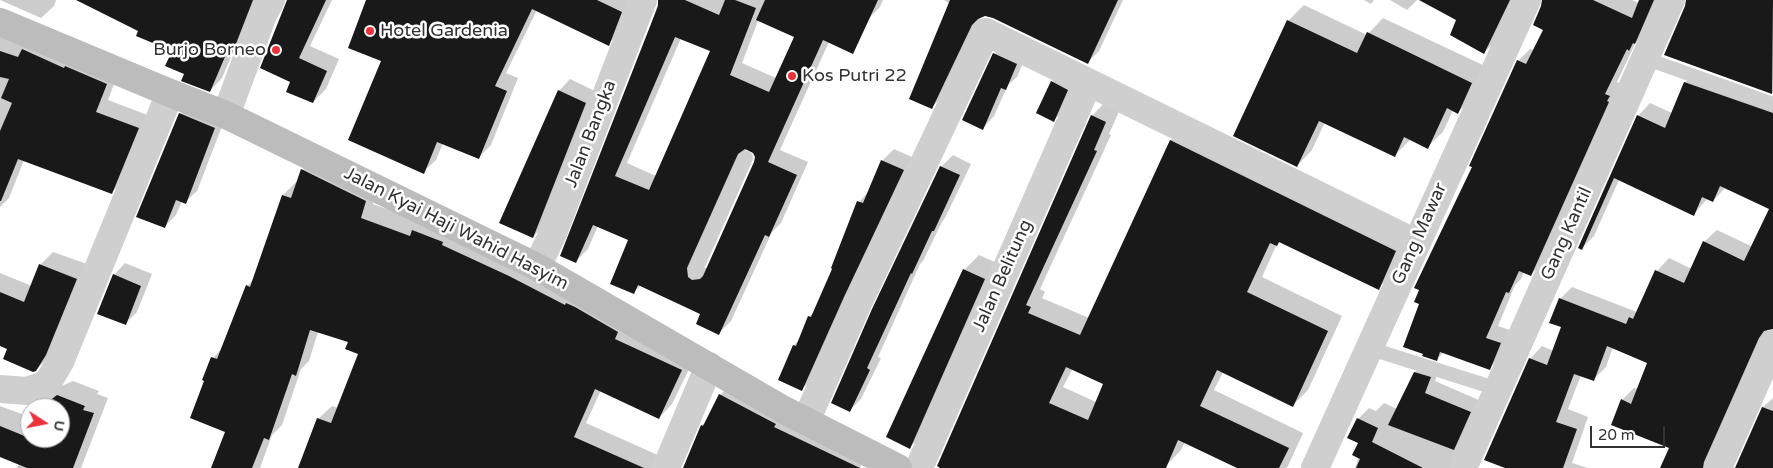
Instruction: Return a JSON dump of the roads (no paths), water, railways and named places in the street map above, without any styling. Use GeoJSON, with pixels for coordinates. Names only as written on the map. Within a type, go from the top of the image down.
{"type":"FeatureCollection","features":[{"type":"Feature","properties":{"kind":"main road","name":"Jalan Kyai Haji Wahid Hasyim"},"geometry":{"type":"LineString","coordinates":[[0,22],[226,115],[537,267],[887,466]]}},
{"type":"Feature","properties":{"kind":"street"},"geometry":{"type":"LineString","coordinates":[[226,115],[263,15],[271,0]]}},
{"type":"Feature","properties":{"kind":"street","name":"Jalan Bangka"},"geometry":{"type":"LineString","coordinates":[[537,267],[553,233],[643,0]]}},
{"type":"Feature","properties":{"kind":"street","name":"Gang Mawar"},"geometry":{"type":"LineString","coordinates":[[1314,468],[1527,0]]}},
{"type":"Feature","properties":{"kind":"street","name":"Gang Kantil"},"geometry":{"type":"LineString","coordinates":[[1463,468],[1671,0]]}},
{"type":"Feature","properties":{"kind":"street"},"geometry":{"type":"LineString","coordinates":[[806,421],[858,303],[986,32],[1416,243]]}},
{"type":"Feature","properties":{"kind":"street","name":"Jalan Belitung"},"geometry":{"type":"LineString","coordinates":[[919,468],[1088,83]]}},
{"type":"Feature","properties":{"kind":"street"},"geometry":{"type":"LineString","coordinates":[[0,389],[27,391],[47,384],[60,362],[170,93]]}},
{"type":"Feature","properties":{"kind":"street"},"geometry":{"type":"LineString","coordinates":[[1718,468],[1773,344]]}},
{"type":"Feature","properties":{"kind":"street"},"geometry":{"type":"LineString","coordinates":[[666,468],[709,366]]}},
{"type":"Feature","properties":{"kind":"lane"},"geometry":{"type":"LineString","coordinates":[[1644,58],[1773,104]]}},
{"type":"Feature","properties":{"kind":"lane"},"geometry":{"type":"LineString","coordinates":[[695,272],[746,158]]}},
{"type":"Feature","properties":{"kind":"lane"},"geometry":{"type":"LineString","coordinates":[[1368,348],[1498,390]]}},
{"type":"Feature","properties":{"kind":"place","name":"Hotel Gardenia"},"geometry":{"type":"Point","coordinates":[370,31]}},
{"type":"Feature","properties":{"kind":"place","name":"Burjo Borneo"},"geometry":{"type":"Point","coordinates":[276,50]}},
{"type":"Feature","properties":{"kind":"place","name":"Kos Putri 22"},"geometry":{"type":"Point","coordinates":[792,76]}}]}
